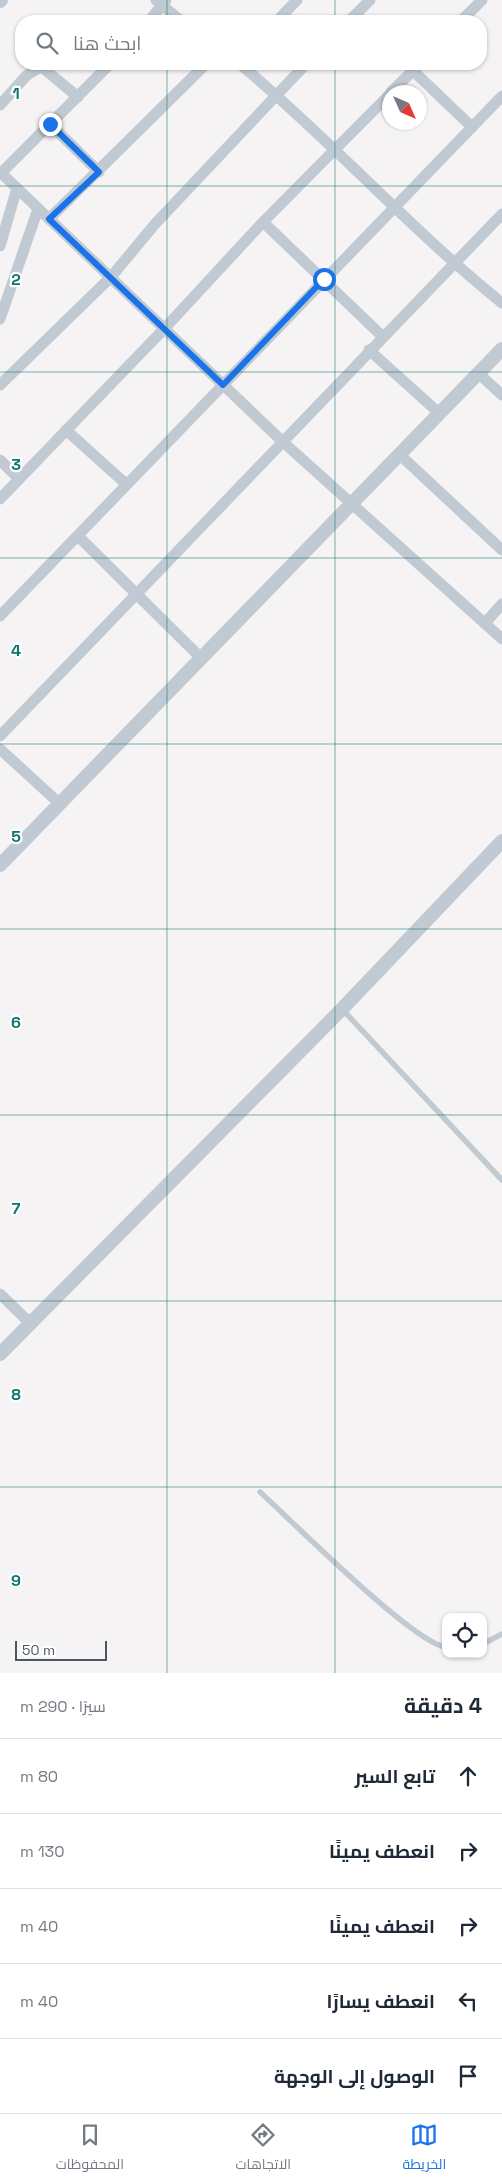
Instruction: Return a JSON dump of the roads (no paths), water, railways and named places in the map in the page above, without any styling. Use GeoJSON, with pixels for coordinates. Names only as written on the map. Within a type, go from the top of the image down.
{"type":"FeatureCollection","features":[{"type":"Feature","properties":{"kind":"street"},"geometry":{"type":"LineString","coordinates":[[283,15],[297,0]]}},
{"type":"Feature","properties":{"kind":"street"},"geometry":{"type":"LineString","coordinates":[[359,15],[370,0]]}},
{"type":"Feature","properties":{"kind":"street"},"geometry":{"type":"LineString","coordinates":[[467,15],[482,0]]}},
{"type":"Feature","properties":{"kind":"street"},"geometry":{"type":"LineString","coordinates":[[153,15],[161,2],[175,15]]}},
{"type":"Feature","properties":{"kind":"street"},"geometry":{"type":"LineString","coordinates":[[0,105],[27,75],[36,70]]}},
{"type":"Feature","properties":{"kind":"street"},"geometry":{"type":"LineString","coordinates":[[45,70],[78,97]]}},
{"type":"Feature","properties":{"kind":"street"},"geometry":{"type":"LineString","coordinates":[[104,70],[0,172],[350,505],[502,639]]}},
{"type":"Feature","properties":{"kind":"street"},"geometry":{"type":"LineString","coordinates":[[49,219],[99,172],[200,70]]}},
{"type":"Feature","properties":{"kind":"street"},"geometry":{"type":"LineString","coordinates":[[247,70],[334,148],[393,208],[454,264],[502,303]]}},
{"type":"Feature","properties":{"kind":"street"},"geometry":{"type":"LineString","coordinates":[[0,385],[111,277],[155,224],[275,94],[300,70]]}},
{"type":"Feature","properties":{"kind":"street"},"geometry":{"type":"LineString","coordinates":[[397,85],[410,70]]}},
{"type":"Feature","properties":{"kind":"street"},"geometry":{"type":"LineString","coordinates":[[417,70],[472,127]]}},
{"type":"Feature","properties":{"kind":"street"},"geometry":{"type":"LineString","coordinates":[[2,609],[78,536],[126,484],[502,96]]}},
{"type":"Feature","properties":{"kind":"street"},"geometry":{"type":"LineString","coordinates":[[0,499],[164,329],[263,222],[382,101]]}},
{"type":"Feature","properties":{"kind":"street"},"geometry":{"type":"LineString","coordinates":[[50,124],[99,172]]}},
{"type":"Feature","properties":{"kind":"street"},"geometry":{"type":"LineString","coordinates":[[0,246],[17,188]]}},
{"type":"Feature","properties":{"kind":"street"},"geometry":{"type":"LineString","coordinates":[[0,319],[38,208]]}},
{"type":"Feature","properties":{"kind":"street"},"geometry":{"type":"LineString","coordinates":[[0,736],[382,336],[502,214]]}},
{"type":"Feature","properties":{"kind":"street"},"geometry":{"type":"LineString","coordinates":[[263,222],[382,336]]}},
{"type":"Feature","properties":{"kind":"street"},"geometry":{"type":"LineString","coordinates":[[0,865],[502,349]]}},
{"type":"Feature","properties":{"kind":"street"},"geometry":{"type":"LineString","coordinates":[[369,350],[439,413]]}},
{"type":"Feature","properties":{"kind":"street"},"geometry":{"type":"LineString","coordinates":[[478,373],[502,394]]}},
{"type":"Feature","properties":{"kind":"street"},"geometry":{"type":"LineString","coordinates":[[66,430],[126,484]]}},
{"type":"Feature","properties":{"kind":"street"},"geometry":{"type":"LineString","coordinates":[[399,454],[502,550]]}},
{"type":"Feature","properties":{"kind":"street"},"geometry":{"type":"LineString","coordinates":[[0,460],[19,479]]}},
{"type":"Feature","properties":{"kind":"street"},"geometry":{"type":"LineString","coordinates":[[78,536],[202,659]]}},
{"type":"Feature","properties":{"kind":"street"},"geometry":{"type":"LineString","coordinates":[[485,623],[502,604]]}},
{"type":"Feature","properties":{"kind":"street"},"geometry":{"type":"LineString","coordinates":[[0,749],[60,804]]}},
{"type":"Feature","properties":{"kind":"street"},"geometry":{"type":"LineString","coordinates":[[0,1354],[342,1009],[502,841]]}},
{"type":"Feature","properties":{"kind":"street"},"geometry":{"type":"LineString","coordinates":[[0,1294],[31,1324]]}},
{"type":"Feature","properties":{"kind":"lane"},"geometry":{"type":"LineString","coordinates":[[342,1009],[502,1180]]}},
{"type":"Feature","properties":{"kind":"lane"},"geometry":{"type":"LineString","coordinates":[[260,1492],[354,1580],[421,1636],[442,1645]]}},
{"type":"Feature","properties":{"kind":"lane"},"geometry":{"type":"LineString","coordinates":[[487,1642],[502,1634]]}}]}
